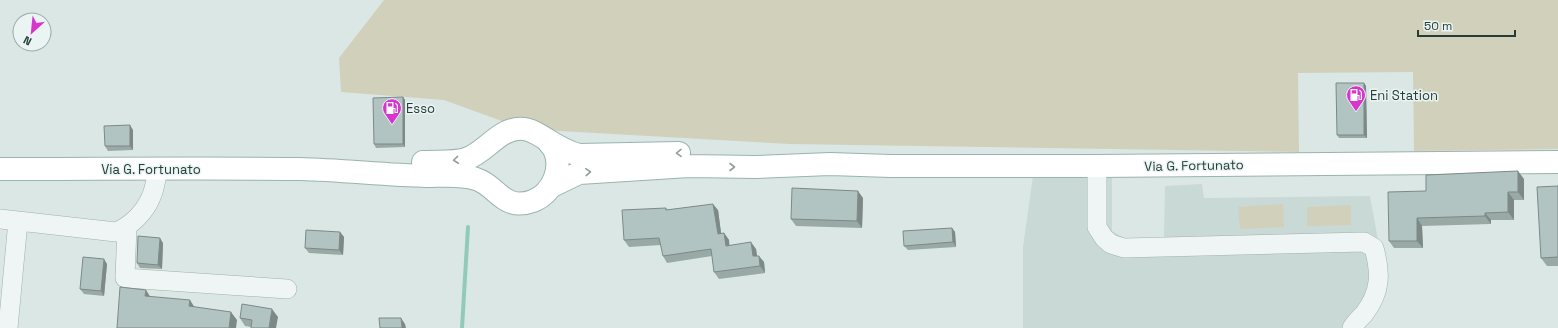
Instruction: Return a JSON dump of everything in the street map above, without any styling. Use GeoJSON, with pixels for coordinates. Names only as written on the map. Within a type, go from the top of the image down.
{"type":"FeatureCollection","features":[{"type":"Feature","properties":{"kind":"main road"},"geometry":{"type":"LineString","coordinates":[[302,169],[369,163],[465,159],[479,153],[500,135],[511,130],[518,129],[536,132],[546,140],[568,152],[579,155],[704,152],[747,153],[830,164]]}},
{"type":"Feature","properties":{"kind":"main road"},"geometry":{"type":"LineString","coordinates":[[302,169],[371,172],[396,175],[455,176],[477,179],[491,188],[499,196],[510,202],[522,203],[534,201],[544,195],[552,186],[557,174],[557,162],[554,150],[546,140]]}},
{"type":"Feature","properties":{"kind":"main road"},"geometry":{"type":"LineString","coordinates":[[491,144],[485,154],[483,166],[485,177],[491,188]]}},
{"type":"Feature","properties":{"kind":"main road","name":"Via G. Fortunato"},"geometry":{"type":"LineString","coordinates":[[830,164],[892,166],[1097,166],[1558,162]]}},
{"type":"Feature","properties":{"kind":"main road"},"geometry":{"type":"LineString","coordinates":[[552,186],[579,173],[689,166],[755,167],[830,164]]}},
{"type":"Feature","properties":{"kind":"main road","name":"Via G. Fortunato"},"geometry":{"type":"LineString","coordinates":[[0,169],[302,169]]}},
{"type":"Feature","properties":{"kind":"street"},"geometry":{"type":"LineString","coordinates":[[1097,166],[1097,227],[1104,238],[1111,244],[1124,248],[1364,242],[1374,248],[1378,264],[1379,284],[1373,300],[1352,328]]}},
{"type":"Feature","properties":{"kind":"street"},"geometry":{"type":"LineString","coordinates":[[0,219],[116,232],[127,227],[140,214],[151,197],[158,169]]}},
{"type":"Feature","properties":{"kind":"street"},"geometry":{"type":"LineString","coordinates":[[8,328],[18,221]]}},
{"type":"Feature","properties":{"kind":"street"},"geometry":{"type":"LineString","coordinates":[[127,227],[125,278],[287,288]]}},
{"type":"Feature","properties":{"kind":"shaded area"},"geometry":{"type":"Polygon","coordinates":[[[1033,176],[1112,177],[1112,231],[1124,238],[1164,239],[1165,186],[1202,184],[1204,198],[1370,196],[1387,290],[1364,328],[1023,328],[1023,247],[1033,176]]]}},
{"type":"Feature","properties":{"kind":"green space"},"geometry":{"type":"Polygon","coordinates":[[[384,0],[1558,0],[1558,149],[1414,151],[1413,72],[1298,73],[1299,152],[790,144],[524,129],[444,100],[341,92],[339,58],[384,0]]]}},
{"type":"Feature","properties":{"kind":"green space"},"geometry":{"type":"Polygon","coordinates":[[[1283,204],[1284,227],[1240,229],[1238,207],[1283,204]]]}},
{"type":"Feature","properties":{"kind":"green space"},"geometry":{"type":"Polygon","coordinates":[[[1351,205],[1351,225],[1307,226],[1307,207],[1351,205]]]}},
{"type":"Feature","properties":{"kind":"building"},"geometry":{"type":"Polygon","coordinates":[[[1336,83],[1364,83],[1364,135],[1337,135],[1336,83]]]}},
{"type":"Feature","properties":{"kind":"building"},"geometry":{"type":"Polygon","coordinates":[[[403,97],[403,144],[374,144],[373,98],[403,97]]]}},
{"type":"Feature","properties":{"kind":"building"},"geometry":{"type":"Polygon","coordinates":[[[130,125],[130,146],[105,146],[104,126],[130,125]]]}},
{"type":"Feature","properties":{"kind":"building"},"geometry":{"type":"Polygon","coordinates":[[[1518,171],[1518,192],[1508,192],[1508,212],[1485,213],[1485,216],[1417,218],[1417,241],[1389,241],[1388,192],[1426,191],[1426,175],[1518,171]]]}},
{"type":"Feature","properties":{"kind":"building"},"geometry":{"type":"Polygon","coordinates":[[[1558,186],[1558,257],[1541,258],[1537,187],[1558,186]]]}},
{"type":"Feature","properties":{"kind":"building"},"geometry":{"type":"Polygon","coordinates":[[[792,188],[858,191],[857,221],[791,219],[792,188]]]}},
{"type":"Feature","properties":{"kind":"building"},"geometry":{"type":"Polygon","coordinates":[[[713,204],[718,234],[724,233],[726,246],[751,242],[753,256],[759,256],[760,266],[714,272],[711,249],[663,256],[659,238],[624,240],[622,210],[666,208],[666,210],[713,204]]]}},
{"type":"Feature","properties":{"kind":"building"},"geometry":{"type":"Polygon","coordinates":[[[952,228],[953,242],[904,246],[903,231],[952,228]]]}},
{"type":"Feature","properties":{"kind":"building"},"geometry":{"type":"Polygon","coordinates":[[[306,230],[340,232],[339,250],[305,248],[306,230]]]}},
{"type":"Feature","properties":{"kind":"building"},"geometry":{"type":"Polygon","coordinates":[[[138,236],[160,238],[158,265],[137,263],[138,236]]]}},
{"type":"Feature","properties":{"kind":"building"},"geometry":{"type":"Polygon","coordinates":[[[83,257],[104,259],[101,291],[80,289],[83,257]]]}},
{"type":"Feature","properties":{"kind":"building"},"geometry":{"type":"Polygon","coordinates":[[[120,287],[146,290],[145,296],[190,300],[189,306],[231,312],[229,328],[117,328],[120,287]]]}},
{"type":"Feature","properties":{"kind":"building"},"geometry":{"type":"Polygon","coordinates":[[[242,304],[272,309],[269,328],[251,328],[252,320],[240,318],[242,304]]]}},
{"type":"Feature","properties":{"kind":"building"},"geometry":{"type":"Polygon","coordinates":[[[379,318],[401,318],[402,328],[380,328],[379,318]]]}},
{"type":"Feature","properties":{"kind":"waterway"},"geometry":{"type":"LineString","coordinates":[[462,328],[468,227]]}},
{"type":"Feature","properties":{"kind":"place","name":"Eni Station"},"geometry":{"type":"Point","coordinates":[1356,112]}},
{"type":"Feature","properties":{"kind":"place","name":"Esso"},"geometry":{"type":"Point","coordinates":[392,125]}}]}
